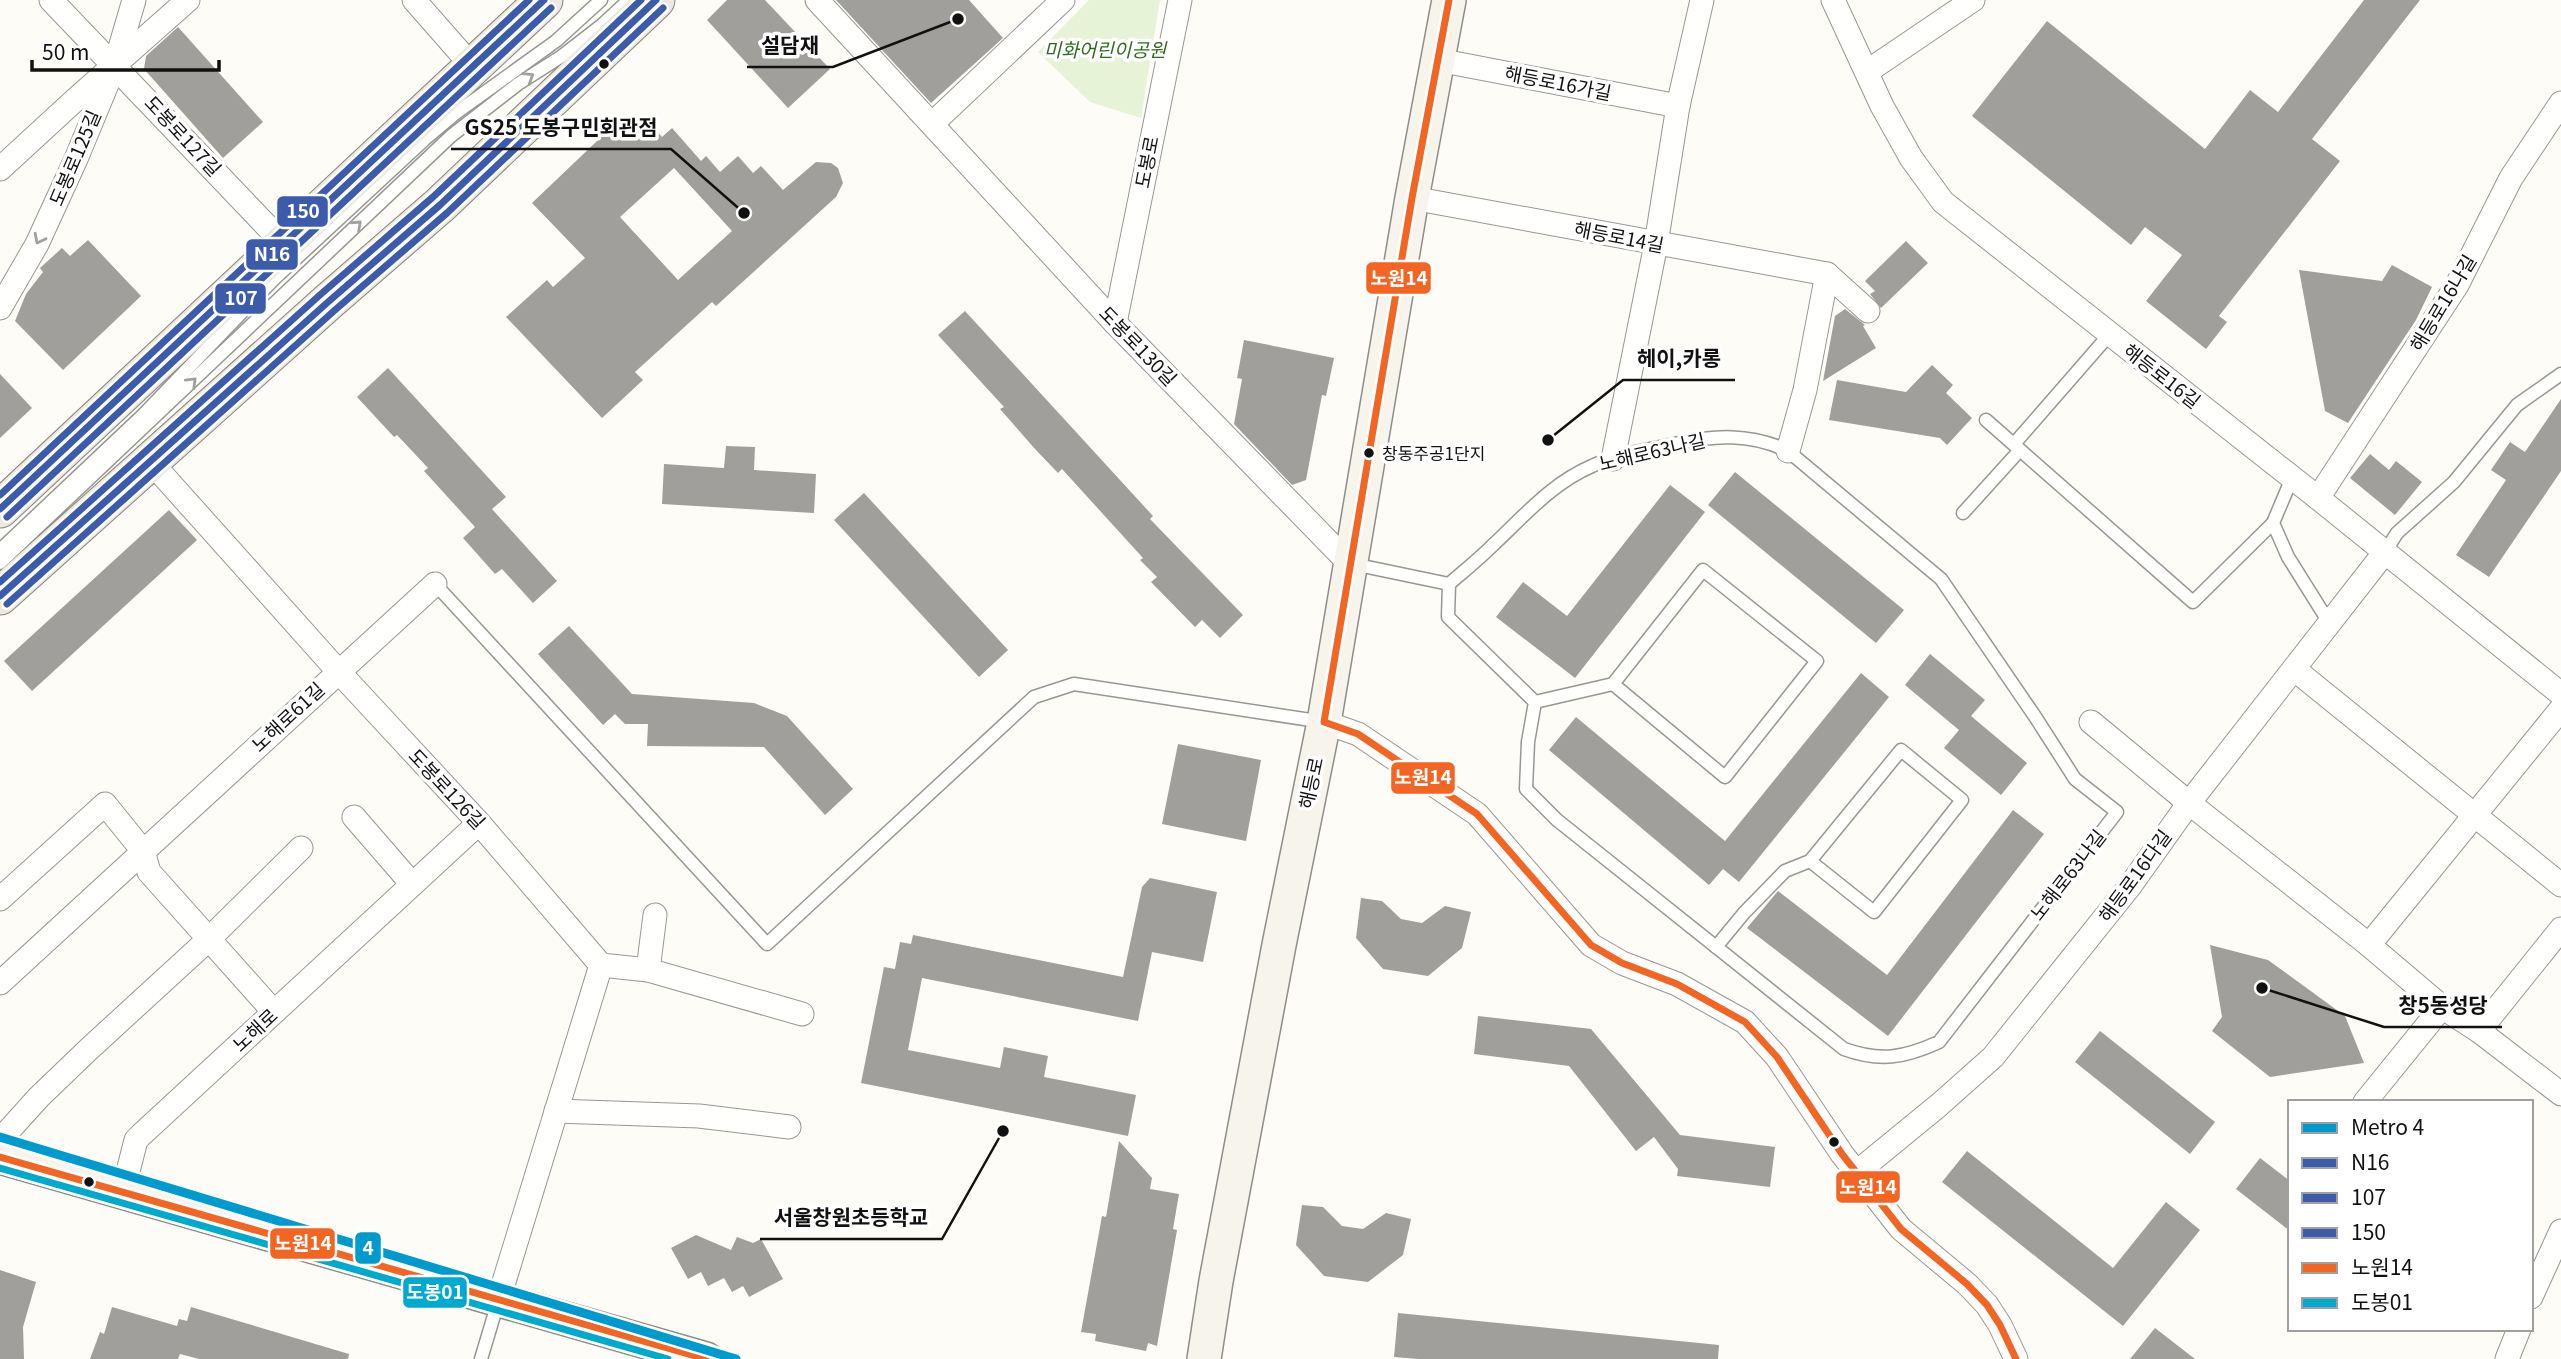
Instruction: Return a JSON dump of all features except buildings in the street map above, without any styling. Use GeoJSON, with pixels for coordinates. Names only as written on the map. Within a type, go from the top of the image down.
{"type":"FeatureCollection","features":[{"type":"Feature","properties":{"kind":"main road"},"geometry":{"type":"LineString","coordinates":[[0,509],[544,0]]}},
{"type":"Feature","properties":{"kind":"main road"},"geometry":{"type":"LineString","coordinates":[[0,596],[440,205],[656,0]]}},
{"type":"Feature","properties":{"kind":"main road","name":"해등로"},"geometry":{"type":"LineString","coordinates":[[1204,1359],[1273,972],[1324,722],[1412,198],[1449,0]]}},
{"type":"Feature","properties":{"kind":"main road"},"geometry":{"type":"LineString","coordinates":[[0,1157],[706,1359]]}},
{"type":"Feature","properties":{"kind":"street","name":"도봉로127길"},"geometry":{"type":"LineString","coordinates":[[51,0],[285,244]]}},
{"type":"Feature","properties":{"kind":"street","name":"도봉로125길"},"geometry":{"type":"LineString","coordinates":[[0,309],[37,244],[62,191],[115,65],[134,0]]}},
{"type":"Feature","properties":{"kind":"street"},"geometry":{"type":"LineString","coordinates":[[0,169],[188,0]]}},
{"type":"Feature","properties":{"kind":"street"},"geometry":{"type":"LineString","coordinates":[[414,0],[472,66]]}},
{"type":"Feature","properties":{"kind":"street","name":"도봉로130길"},"geometry":{"type":"LineString","coordinates":[[817,0],[1115,323],[1349,563]]}},
{"type":"Feature","properties":{"kind":"street"},"geometry":{"type":"LineString","coordinates":[[932,124],[1063,0]]}},
{"type":"Feature","properties":{"kind":"street","name":"도봉로"},"geometry":{"type":"LineString","coordinates":[[1115,323],[1180,0]]}},
{"type":"Feature","properties":{"kind":"street"},"geometry":{"type":"LineString","coordinates":[[1613,458],[1656,244],[1678,106],[1702,0]]}},
{"type":"Feature","properties":{"kind":"street","name":"해등로16길"},"geometry":{"type":"LineString","coordinates":[[1833,0],[1882,106],[1911,158],[1943,202],[2561,694]]}},
{"type":"Feature","properties":{"kind":"street"},"geometry":{"type":"LineString","coordinates":[[1868,71],[1973,0]]}},
{"type":"Feature","properties":{"kind":"street","name":"해등로16가길"},"geometry":{"type":"LineString","coordinates":[[1438,60],[1678,106]]}},
{"type":"Feature","properties":{"kind":"street","name":"해등로16나길"},"geometry":{"type":"LineString","coordinates":[[2318,498],[2457,285],[2511,178],[2560,107]]}},
{"type":"Feature","properties":{"kind":"street","name":"해등로14길"},"geometry":{"type":"LineString","coordinates":[[1412,198],[1827,274]]}},
{"type":"Feature","properties":{"kind":"street"},"geometry":{"type":"LineString","coordinates":[[1827,274],[1868,311]]}},
{"type":"Feature","properties":{"kind":"street"},"geometry":{"type":"LineString","coordinates":[[1788,451],[1805,390],[1827,274]]}},
{"type":"Feature","properties":{"kind":"street","name":"도봉로126길"},"geometry":{"type":"LineString","coordinates":[[151,462],[338,671],[478,822],[601,965]]}},
{"type":"Feature","properties":{"kind":"street","name":"해등로16다길"},"geometry":{"type":"LineString","coordinates":[[1856,1173],[1993,1057],[2130,886],[2189,803],[2385,552]]}},
{"type":"Feature","properties":{"kind":"street","name":"노해로61길"},"geometry":{"type":"LineString","coordinates":[[0,983],[435,584]]}},
{"type":"Feature","properties":{"kind":"street"},"geometry":{"type":"LineString","coordinates":[[2294,669],[2561,885]]}},
{"type":"Feature","properties":{"kind":"street"},"geometry":{"type":"LineString","coordinates":[[2370,945],[2561,709]]}},
{"type":"Feature","properties":{"kind":"street"},"geometry":{"type":"LineString","coordinates":[[1324,722],[1357,734],[1477,814],[1591,945],[1622,963],[1677,984],[1745,1022],[1777,1057],[1856,1173],[1901,1228],[1967,1284],[1987,1305],[2016,1359]]}},
{"type":"Feature","properties":{"kind":"street"},"geometry":{"type":"LineString","coordinates":[[2091,722],[2370,945],[2442,1007],[2479,1031],[2561,1094]]}},
{"type":"Feature","properties":{"kind":"street"},"geometry":{"type":"LineString","coordinates":[[0,899],[106,804],[143,851],[149,873],[274,1012]]}},
{"type":"Feature","properties":{"kind":"street"},"geometry":{"type":"LineString","coordinates":[[354,817],[412,884]]}},
{"type":"Feature","properties":{"kind":"street","name":"노해로"},"geometry":{"type":"LineString","coordinates":[[122,1191],[136,1140],[478,822]]}},
{"type":"Feature","properties":{"kind":"street"},"geometry":{"type":"LineString","coordinates":[[0,1140],[39,1097],[209,939],[301,848]]}},
{"type":"Feature","properties":{"kind":"street"},"geometry":{"type":"LineString","coordinates":[[648,970],[655,915]]}},
{"type":"Feature","properties":{"kind":"street"},"geometry":{"type":"LineString","coordinates":[[2479,1031],[2561,929]]}},
{"type":"Feature","properties":{"kind":"street"},"geometry":{"type":"LineString","coordinates":[[499,1298],[601,965],[648,970],[802,1014]]}},
{"type":"Feature","properties":{"kind":"street"},"geometry":{"type":"LineString","coordinates":[[2367,1100],[2442,1007]]}},
{"type":"Feature","properties":{"kind":"street"},"geometry":{"type":"LineString","coordinates":[[556,1111],[699,1116],[789,1127]]}},
{"type":"Feature","properties":{"kind":"street"},"geometry":{"type":"LineString","coordinates":[[2533,1287],[2561,1231]]}},
{"type":"Feature","properties":{"kind":"street"},"geometry":{"type":"LineString","coordinates":[[2507,1359],[2518,1331]]}},
{"type":"Feature","properties":{"kind":"lane"},"geometry":{"type":"LineString","coordinates":[[0,550],[144,414],[274,279],[425,139],[456,113],[556,41],[601,0]]}},
{"type":"Feature","properties":{"kind":"lane"},"geometry":{"type":"LineString","coordinates":[[0,563],[451,136],[518,83],[562,56],[629,0]]}},
{"type":"Feature","properties":{"kind":"lane"},"geometry":{"type":"LineString","coordinates":[[1963,513],[2109,335]]}},
{"type":"Feature","properties":{"kind":"lane"},"geometry":{"type":"LineString","coordinates":[[2385,552],[2397,533],[2454,482],[2517,405],[2561,374]]}},
{"type":"Feature","properties":{"kind":"lane"},"geometry":{"type":"LineString","coordinates":[[1986,420],[2193,602],[2273,523],[2292,478]]}},
{"type":"Feature","properties":{"kind":"lane","name":"노해로63나길"},"geometry":{"type":"LineString","coordinates":[[1449,584],[1531,506],[1591,466],[1613,458],[1698,438],[1756,438],[1788,451],[1941,579],[2075,779],[2117,812],[1939,1042],[1913,1054],[1868,1058],[1844,1049],[1557,820],[1526,789],[1528,742],[1535,702]]}},
{"type":"Feature","properties":{"kind":"lane"},"geometry":{"type":"LineString","coordinates":[[2273,523],[2288,557],[2330,624]]}},
{"type":"Feature","properties":{"kind":"lane"},"geometry":{"type":"LineString","coordinates":[[1349,563],[1449,584],[1448,617],[1535,702],[1613,684],[1703,570],[1817,661],[1725,777],[1613,684]]}},
{"type":"Feature","properties":{"kind":"lane"},"geometry":{"type":"LineString","coordinates":[[435,584],[767,944],[1034,697],[1074,684],[1324,722]]}},
{"type":"Feature","properties":{"kind":"lane"},"geometry":{"type":"LineString","coordinates":[[1716,947],[1744,913],[1785,871],[1810,861],[1901,750],[1962,800],[1874,912],[1810,861]]}},
{"type":"Feature","properties":{"kind":"lane"},"geometry":{"type":"LineString","coordinates":[[481,1359],[499,1298]]}},
{"type":"Feature","properties":{"kind":"green space","name":"미화어린이공원"},"geometry":{"type":"Polygon","coordinates":[[[1089,0],[1160,0],[1141,118],[1090,102],[1038,52],[1089,0]]]}},
{"type":"Feature","properties":{"kind":"metro line","name":"4"},"geometry":{"type":"LineString","coordinates":[[0,1137],[736,1359]]}},
{"type":"Feature","properties":{"kind":"transit line","name":"150"},"geometry":{"type":"LineString","coordinates":[[0,495],[529,0]]}},
{"type":"Feature","properties":{"kind":"transit line","name":"N16"},"geometry":{"type":"LineString","coordinates":[[0,509],[544,0]]}},
{"type":"Feature","properties":{"kind":"transit line","name":"150"},"geometry":{"type":"LineString","coordinates":[[0,582],[433,197],[641,0]]}},
{"type":"Feature","properties":{"kind":"transit line","name":"N16"},"geometry":{"type":"LineString","coordinates":[[0,596],[440,205],[656,0]]}},
{"type":"Feature","properties":{"kind":"transit line","name":"노원14"},"geometry":{"type":"LineString","coordinates":[[1449,0],[1412,198],[1324,722],[1358,734],[1477,814],[1591,945],[1622,963],[1677,984],[1745,1022],[1777,1057],[1842,1154],[1901,1229],[1967,1284],[1987,1305],[2016,1359]]}},
{"type":"Feature","properties":{"kind":"transit line","name":"107"},"geometry":{"type":"LineString","coordinates":[[7,517],[551,8]]}},
{"type":"Feature","properties":{"kind":"transit line","name":"107"},"geometry":{"type":"LineString","coordinates":[[7,604],[447,213],[663,8]]}},
{"type":"Feature","properties":{"kind":"transit line","name":"노원14"},"geometry":{"type":"LineString","coordinates":[[0,1157],[706,1359]]}},
{"type":"Feature","properties":{"kind":"transit line","name":"도봉01"},"geometry":{"type":"LineString","coordinates":[[0,1168],[668,1359]]}},
{"type":"Feature","properties":{"kind":"place","name":"설담재"},"geometry":{"type":"Point","coordinates":[958,19]}},
{"type":"Feature","properties":{"kind":"place","name":"GS25 도봉구민회관점"},"geometry":{"type":"Point","coordinates":[744,213]}},
{"type":"Feature","properties":{"kind":"place","name":"헤이,카롱"},"geometry":{"type":"Point","coordinates":[1548,440]}},
{"type":"Feature","properties":{"kind":"place","name":"창동주공1단지"},"geometry":{"type":"Point","coordinates":[1369,453]}},
{"type":"Feature","properties":{"kind":"place","name":"창5동성당"},"geometry":{"type":"Point","coordinates":[2262,988]}},
{"type":"Feature","properties":{"kind":"place","name":"서울창원초등학교"},"geometry":{"type":"Point","coordinates":[1003,1131]}}]}
